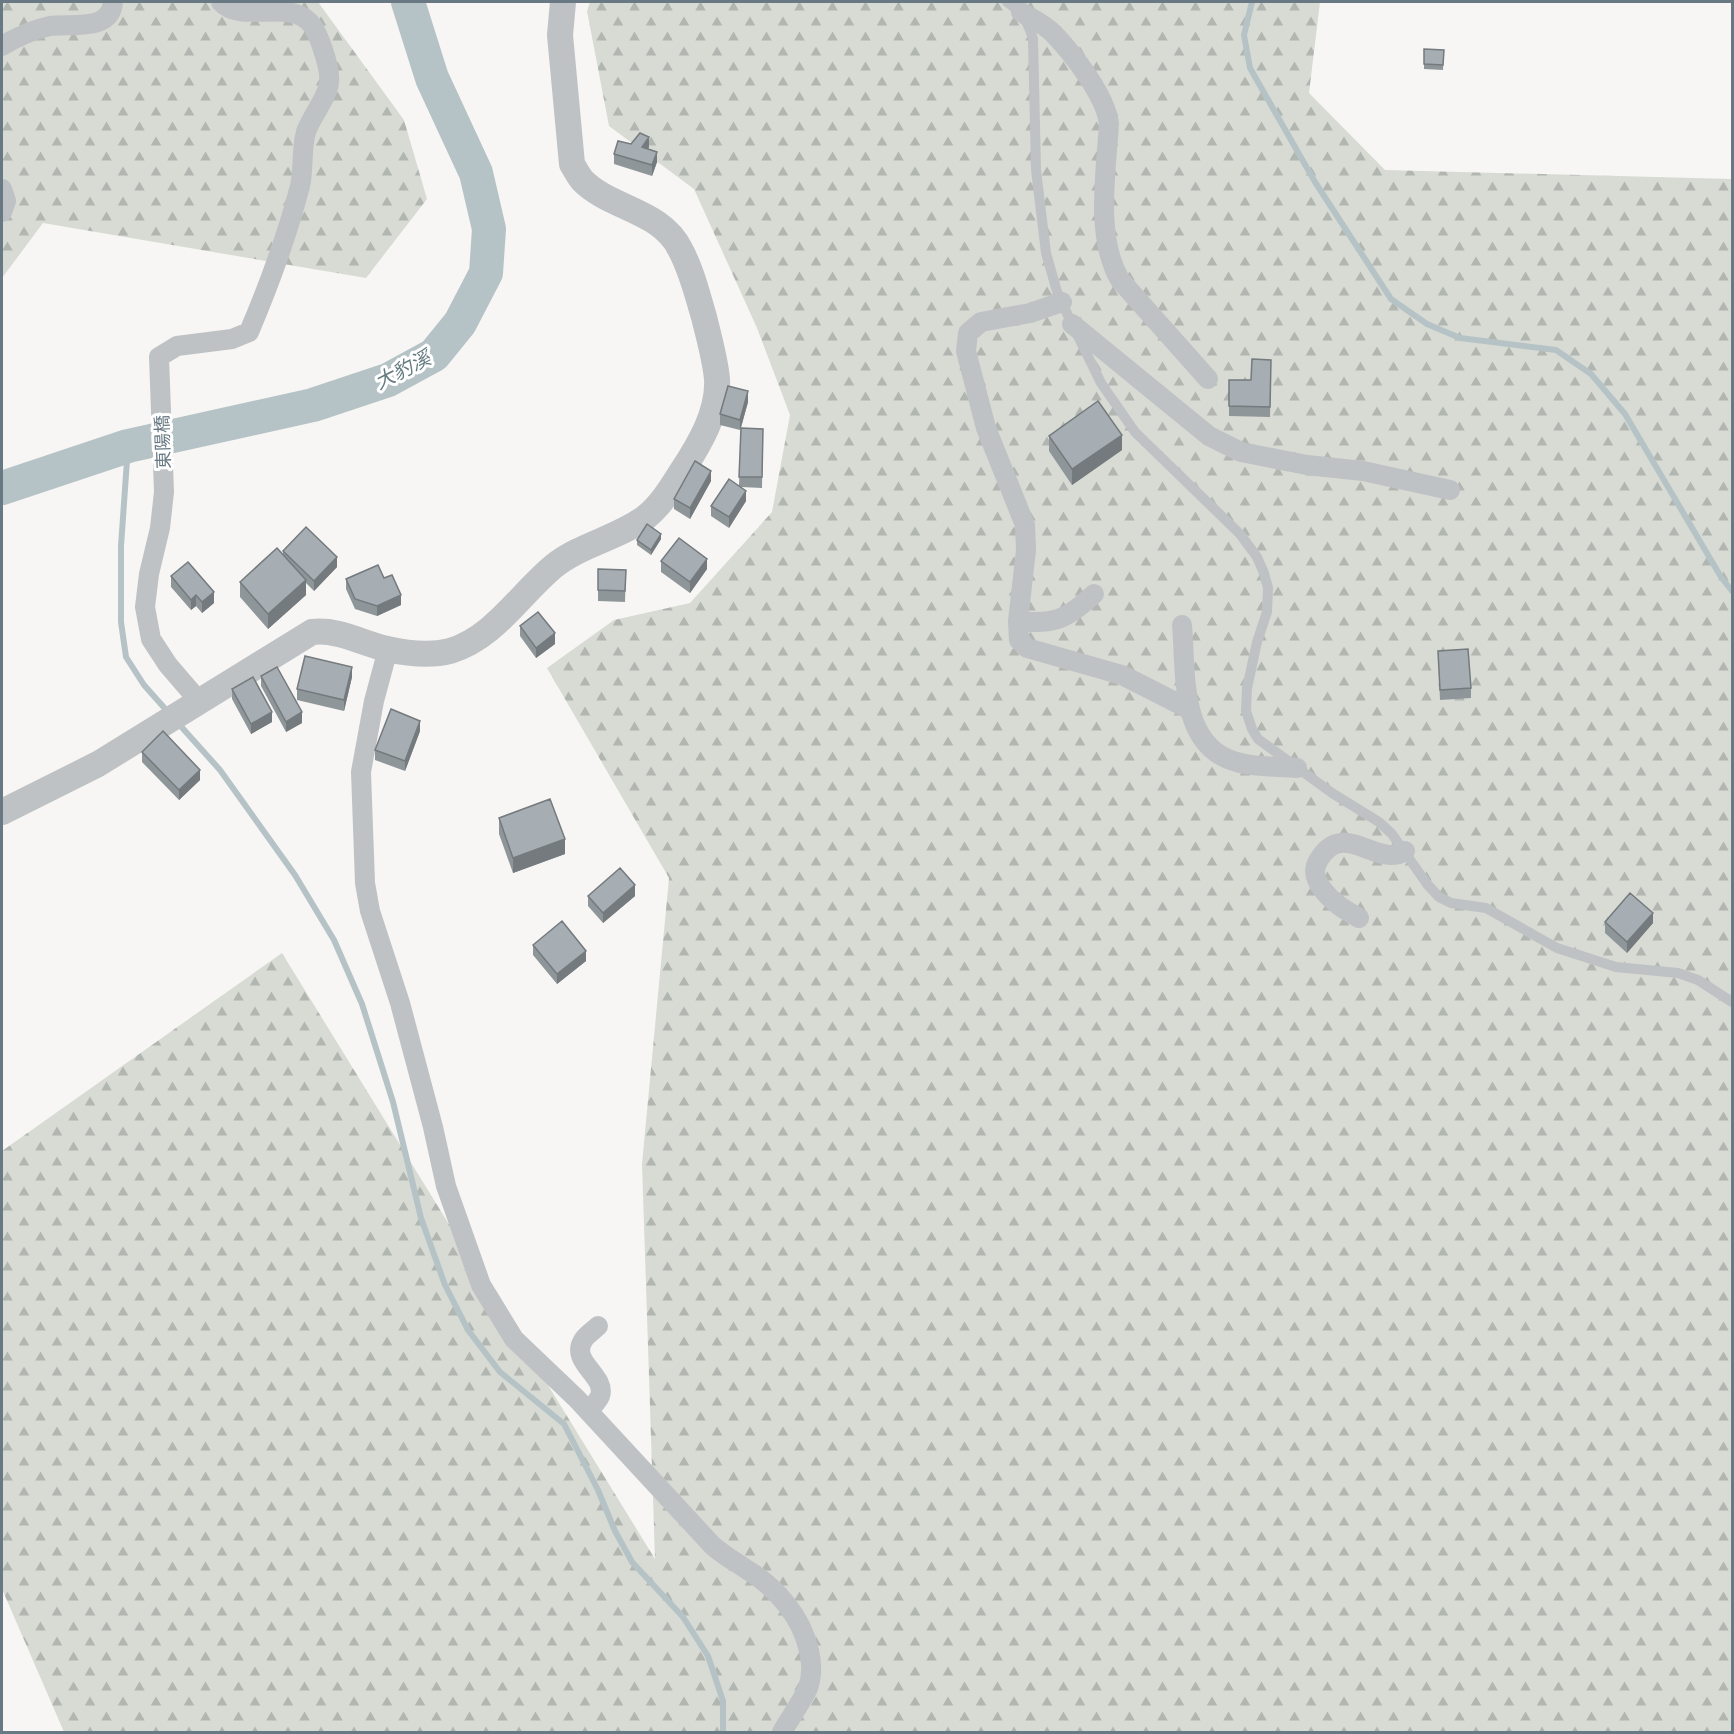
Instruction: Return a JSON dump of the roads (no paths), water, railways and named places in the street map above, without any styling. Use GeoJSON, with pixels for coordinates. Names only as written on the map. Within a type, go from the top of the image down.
{"type":"FeatureCollection","features":[{"type":"Feature","properties":{"kind":"street"},"geometry":{"type":"LineString","coordinates":[[2,46],[22,33],[51,26],[90,24],[105,19],[113,9],[114,2]]}},
{"type":"Feature","properties":{"kind":"street","name":"東陽橋"},"geometry":{"type":"LineString","coordinates":[[192,706],[151,639],[145,607],[149,574],[160,528],[164,492],[159,357],[177,346],[232,339],[249,332],[268,289],[300,184],[306,133],[329,84],[327,58],[308,20],[292,12],[226,8],[221,2]]}},
{"type":"Feature","properties":{"kind":"street"},"geometry":{"type":"LineString","coordinates":[[2,812],[99,764],[160,724],[312,632],[338,633],[388,649],[422,653],[447,652],[468,644],[490,629],[531,586],[556,564],[631,528],[649,515],[665,497],[699,445],[713,409],[717,382],[712,346],[692,275],[679,246],[664,228],[638,211],[596,191],[581,178],[572,164],[560,35],[563,2]]}},
{"type":"Feature","properties":{"kind":"street"},"geometry":{"type":"LineString","coordinates":[[1014,7],[1052,32],[1104,102],[1109,124],[1104,218],[1112,267],[1120,280],[1208,379]]}},
{"type":"Feature","properties":{"kind":"street"},"geometry":{"type":"LineString","coordinates":[[2,189],[6,201],[2,212]]}},
{"type":"Feature","properties":{"kind":"street"},"geometry":{"type":"LineString","coordinates":[[1062,302],[1030,312],[981,322],[968,333],[966,341],[966,351],[986,428],[1025,525],[1026,550],[1018,621],[1019,640],[1027,648],[1122,675],[1189,709]]}},
{"type":"Feature","properties":{"kind":"street"},"geometry":{"type":"LineString","coordinates":[[1072,324],[1209,436],[1241,452],[1307,465],[1363,471],[1450,490]]}},
{"type":"Feature","properties":{"kind":"street"},"geometry":{"type":"LineString","coordinates":[[1018,621],[1053,622],[1078,608],[1094,594]]}},
{"type":"Feature","properties":{"kind":"street"},"geometry":{"type":"LineString","coordinates":[[1182,625],[1189,709],[1202,737],[1213,750],[1227,759],[1244,764],[1297,768]]}},
{"type":"Feature","properties":{"kind":"street"},"geometry":{"type":"LineString","coordinates":[[388,649],[374,701],[361,772],[365,883],[370,911],[400,1003],[446,1186],[481,1285],[514,1339],[588,1411],[712,1545],[725,1557],[748,1569],[766,1583],[793,1611],[806,1635],[812,1664],[808,1687],[782,1732]]}},
{"type":"Feature","properties":{"kind":"street"},"geometry":{"type":"LineString","coordinates":[[1359,918],[1332,902],[1317,882],[1315,873],[1317,862],[1329,847],[1338,843],[1354,844],[1388,855],[1398,856],[1404,851]]}},
{"type":"Feature","properties":{"kind":"street"},"geometry":{"type":"LineString","coordinates":[[588,1411],[600,1395],[600,1387],[584,1364],[581,1347],[583,1340],[598,1326]]}},
{"type":"Feature","properties":{"kind":"lane"},"geometry":{"type":"LineString","coordinates":[[1014,7],[1030,27],[1033,39],[1035,170],[1046,253],[1062,302],[1101,382],[1135,432],[1240,534],[1257,557],[1268,588],[1267,612],[1249,674],[1246,711],[1258,739],[1332,793],[1379,822],[1392,834],[1427,884],[1439,897],[1451,903],[1486,908],[1557,948],[1591,959],[1616,967],[1678,974],[1698,980],[1732,1002]]}},
{"type":"Feature","properties":{"kind":"waterway","name":"大豹溪"},"geometry":{"type":"LineString","coordinates":[[2,488],[128,446],[313,405],[388,380],[434,355],[460,323],[486,273],[489,229],[476,173],[432,78],[408,2]]}},
{"type":"Feature","properties":{"kind":"waterway"},"geometry":{"type":"LineString","coordinates":[[1252,2],[1244,35],[1250,68],[1315,182],[1391,299],[1427,324],[1460,338],[1556,350],[1591,374],[1625,414],[1721,577],[1732,591]]}},
{"type":"Feature","properties":{"kind":"waterway"},"geometry":{"type":"LineString","coordinates":[[128,446],[121,546],[121,622],[126,657],[144,685],[168,712]]}},
{"type":"Feature","properties":{"kind":"waterway"},"geometry":{"type":"LineString","coordinates":[[177,722],[220,770],[295,875],[334,940],[362,1004],[393,1102],[421,1218],[445,1285],[468,1330],[500,1372],[564,1424],[632,1562],[683,1617],[708,1656],[723,1701],[723,1732]]}}]}
